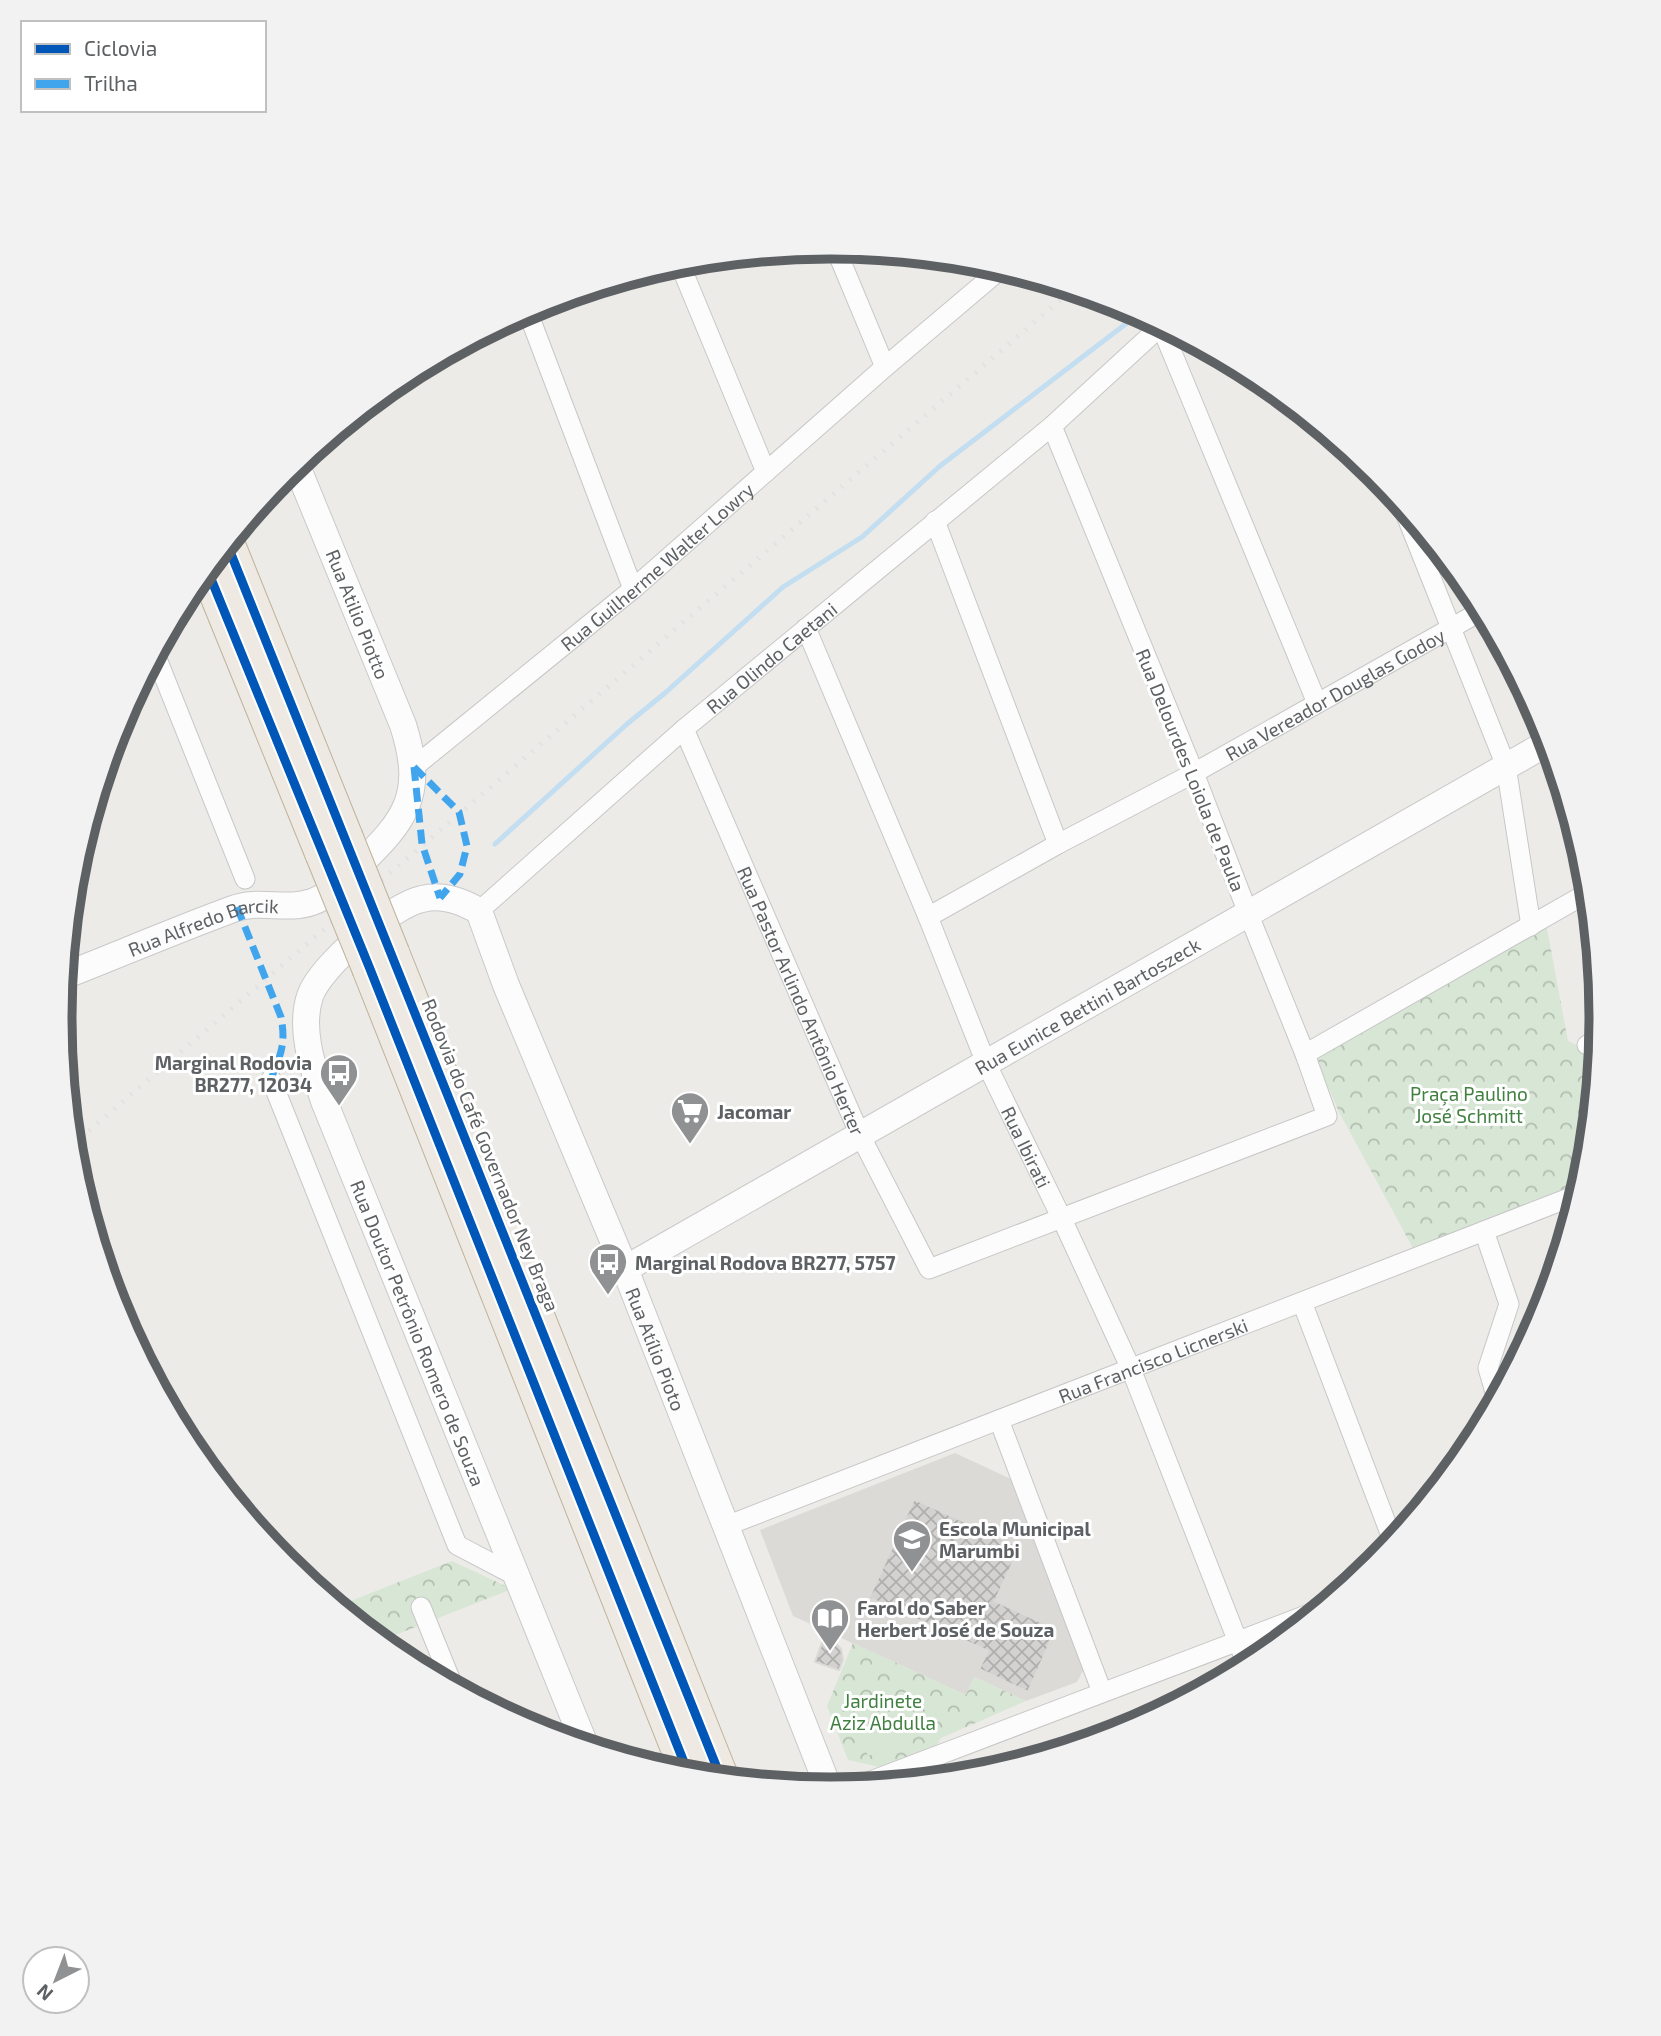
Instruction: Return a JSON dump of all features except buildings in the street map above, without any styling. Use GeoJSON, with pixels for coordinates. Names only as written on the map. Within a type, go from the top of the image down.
{"type":"FeatureCollection","features":[{"type":"Feature","properties":{"kind":"highway","name":"Rodovia do Café Governador Ney Braga"},"geometry":{"type":"LineString","coordinates":[[231,554],[337,857]]}},
{"type":"Feature","properties":{"kind":"highway","name":"Rodovia do Café Governador Ney Braga"},"geometry":{"type":"LineString","coordinates":[[212,580],[337,857],[706,1766]]}},
{"type":"Feature","properties":{"kind":"street"},"geometry":{"type":"LineString","coordinates":[[840,259],[885,367]]}},
{"type":"Feature","properties":{"kind":"street"},"geometry":{"type":"LineString","coordinates":[[684,274],[766,472]]}},
{"type":"Feature","properties":{"kind":"street","name":"Rua Guilherme Walter Lowry"},"geometry":{"type":"LineString","coordinates":[[414,766],[633,589],[992,277]]}},
{"type":"Feature","properties":{"kind":"street"},"geometry":{"type":"LineString","coordinates":[[531,321],[633,589]]}},
{"type":"Feature","properties":{"kind":"street","name":"Rua Olindo Caetani"},"geometry":{"type":"LineString","coordinates":[[479,911],[684,729],[1052,426],[1155,332]]}},
{"type":"Feature","properties":{"kind":"street"},"geometry":{"type":"LineString","coordinates":[[1167,337],[1317,704]]}},
{"type":"Feature","properties":{"kind":"street","name":"Rua Delourdes Loiola de Paula"},"geometry":{"type":"LineString","coordinates":[[1052,426],[1194,773],[1327,1115],[1062,1219]]}},
{"type":"Feature","properties":{"kind":"street","name":"Rua Atilio Piotto"},"geometry":{"type":"LineString","coordinates":[[301,475],[403,725],[414,766]]}},
{"type":"Feature","properties":{"kind":"street"},"geometry":{"type":"LineString","coordinates":[[935,521],[1058,844]]}},
{"type":"Feature","properties":{"kind":"street"},"geometry":{"type":"LineString","coordinates":[[1413,533],[1506,766],[1531,926]]}},
{"type":"Feature","properties":{"kind":"street","name":"Rua Vereador Douglas Godoy"},"geometry":{"type":"LineString","coordinates":[[928,918],[1058,844],[1194,773],[1473,615]]}},
{"type":"Feature","properties":{"kind":"street","name":"Rua Ibirati"},"geometry":{"type":"LineString","coordinates":[[806,628],[986,1063],[1131,1369],[1243,1655]]}},
{"type":"Feature","properties":{"kind":"street"},"geometry":{"type":"LineString","coordinates":[[159,665],[245,879]]}},
{"type":"Feature","properties":{"kind":"street","name":"Rua Pastor Arlindo Antônio Herter"},"geometry":{"type":"LineString","coordinates":[[684,729],[860,1135],[929,1269],[1062,1219]]}},
{"type":"Feature","properties":{"kind":"street","name":"Rua Eunice Bettini Bartoszeck"},"geometry":{"type":"LineString","coordinates":[[625,1269],[1539,748]]}},
{"type":"Feature","properties":{"kind":"street"},"geometry":{"type":"LineString","coordinates":[[337,857],[394,829],[405,811],[414,766]]}},
{"type":"Feature","properties":{"kind":"street","name":"Rua Alfredo Barcik"},"geometry":{"type":"LineString","coordinates":[[73,972],[237,907],[299,905],[314,901],[330,892],[337,857]]}},
{"type":"Feature","properties":{"kind":"street"},"geometry":{"type":"LineString","coordinates":[[376,952],[408,903],[423,898],[454,899],[479,911]]}},
{"type":"Feature","properties":{"kind":"street"},"geometry":{"type":"LineString","coordinates":[[1305,1054],[1580,898]]}},
{"type":"Feature","properties":{"kind":"street","name":"Rua Atílio Pioto"},"geometry":{"type":"LineString","coordinates":[[479,911],[506,985],[625,1269],[824,1777]]}},
{"type":"Feature","properties":{"kind":"street","name":"Rua Doutor Petrônio Romero de Souza"},"geometry":{"type":"LineString","coordinates":[[376,952],[334,960],[318,979],[310,996],[306,1018],[308,1045],[324,1101],[581,1734]]}},
{"type":"Feature","properties":{"kind":"street"},"geometry":{"type":"LineString","coordinates":[[271,1079],[457,1545],[516,1576]]}},
{"type":"Feature","properties":{"kind":"street","name":"Rua Francisco Licnerski"},"geometry":{"type":"LineString","coordinates":[[726,1526],[1567,1199]]}},
{"type":"Feature","properties":{"kind":"street"},"geometry":{"type":"LineString","coordinates":[[1484,1231],[1509,1304],[1488,1368],[1493,1387]]}},
{"type":"Feature","properties":{"kind":"street"},"geometry":{"type":"LineString","coordinates":[[1301,1302],[1390,1530]]}},
{"type":"Feature","properties":{"kind":"street"},"geometry":{"type":"LineString","coordinates":[[999,1420],[1102,1692]]}},
{"type":"Feature","properties":{"kind":"street"},"geometry":{"type":"LineString","coordinates":[[421,1607],[448,1673]]}},
{"type":"Feature","properties":{"kind":"street"},"geometry":{"type":"LineString","coordinates":[[888,1774],[1290,1621]]}},
{"type":"Feature","properties":{"kind":"shaded area","name":"Escola Municipal Marumbi"},"geometry":{"type":"Polygon","coordinates":[[[955,1453],[1011,1479],[1084,1669],[1077,1682],[1026,1701],[974,1677],[966,1695],[793,1616],[760,1530],[955,1453]]]}},
{"type":"Feature","properties":{"kind":"green space","name":"Praça Paulino José Schmitt"},"geometry":{"type":"Polygon","coordinates":[[[1546,923],[1568,1041],[1588,1050],[1583,1117],[1569,1189],[1415,1252],[1339,1112],[1315,1058],[1546,923]]]}},
{"type":"Feature","properties":{"kind":"green space"},"geometry":{"type":"Polygon","coordinates":[[[452,1561],[512,1589],[392,1636],[347,1602],[452,1561]]]}},
{"type":"Feature","properties":{"kind":"green space","name":"Jardinete Aziz Abdulla"},"geometry":{"type":"Polygon","coordinates":[[[853,1643],[966,1695],[974,1677],[1026,1701],[941,1738],[937,1745],[880,1767],[848,1760],[827,1706],[853,1643]]]}},
{"type":"Feature","properties":{"kind":"green space"},"geometry":{"type":"Polygon","coordinates":[[[907,1711],[917,1737],[868,1756],[858,1731],[907,1711]]]}},
{"type":"Feature","properties":{"kind":"waterway"},"geometry":{"type":"LineString","coordinates":[[495,844],[783,587],[862,537],[940,466],[1130,321]]}},
{"type":"Feature","properties":{"kind":"railway"},"geometry":{"type":"LineString","coordinates":[[81,1137],[1064,297]]}},
{"type":"Feature","properties":{"kind":"marked path"},"geometry":{"type":"LineString","coordinates":[[414,767],[459,812],[467,846],[460,874],[440,898]]}},
{"type":"Feature","properties":{"kind":"marked path"},"geometry":{"type":"LineString","coordinates":[[414,767],[422,844],[440,898]]}},
{"type":"Feature","properties":{"kind":"marked path"},"geometry":{"type":"LineString","coordinates":[[237,907],[281,1017],[282,1049],[271,1079]]}},
{"type":"Feature","properties":{"kind":"cycle path"},"geometry":{"type":"LineString","coordinates":[[231,554],[717,1768]]}},
{"type":"Feature","properties":{"kind":"cycle path"},"geometry":{"type":"LineString","coordinates":[[212,580],[370,969],[684,1762]]}},
{"type":"Feature","properties":{"kind":"place","name":"Marginal Rodovia BR277, 12034"},"geometry":{"type":"Point","coordinates":[339,1107]}},
{"type":"Feature","properties":{"kind":"place","name":"Jacomar"},"geometry":{"type":"Point","coordinates":[690,1145]}},
{"type":"Feature","properties":{"kind":"place","name":"Marginal Rodova BR277, 5757"},"geometry":{"type":"Point","coordinates":[608,1296]}},
{"type":"Feature","properties":{"kind":"place","name":"Escola Municipal Marumbi"},"geometry":{"type":"Point","coordinates":[912,1573]}},
{"type":"Feature","properties":{"kind":"place","name":"Farol do Saber Herbert José de Souza"},"geometry":{"type":"Point","coordinates":[830,1652]}}]}
